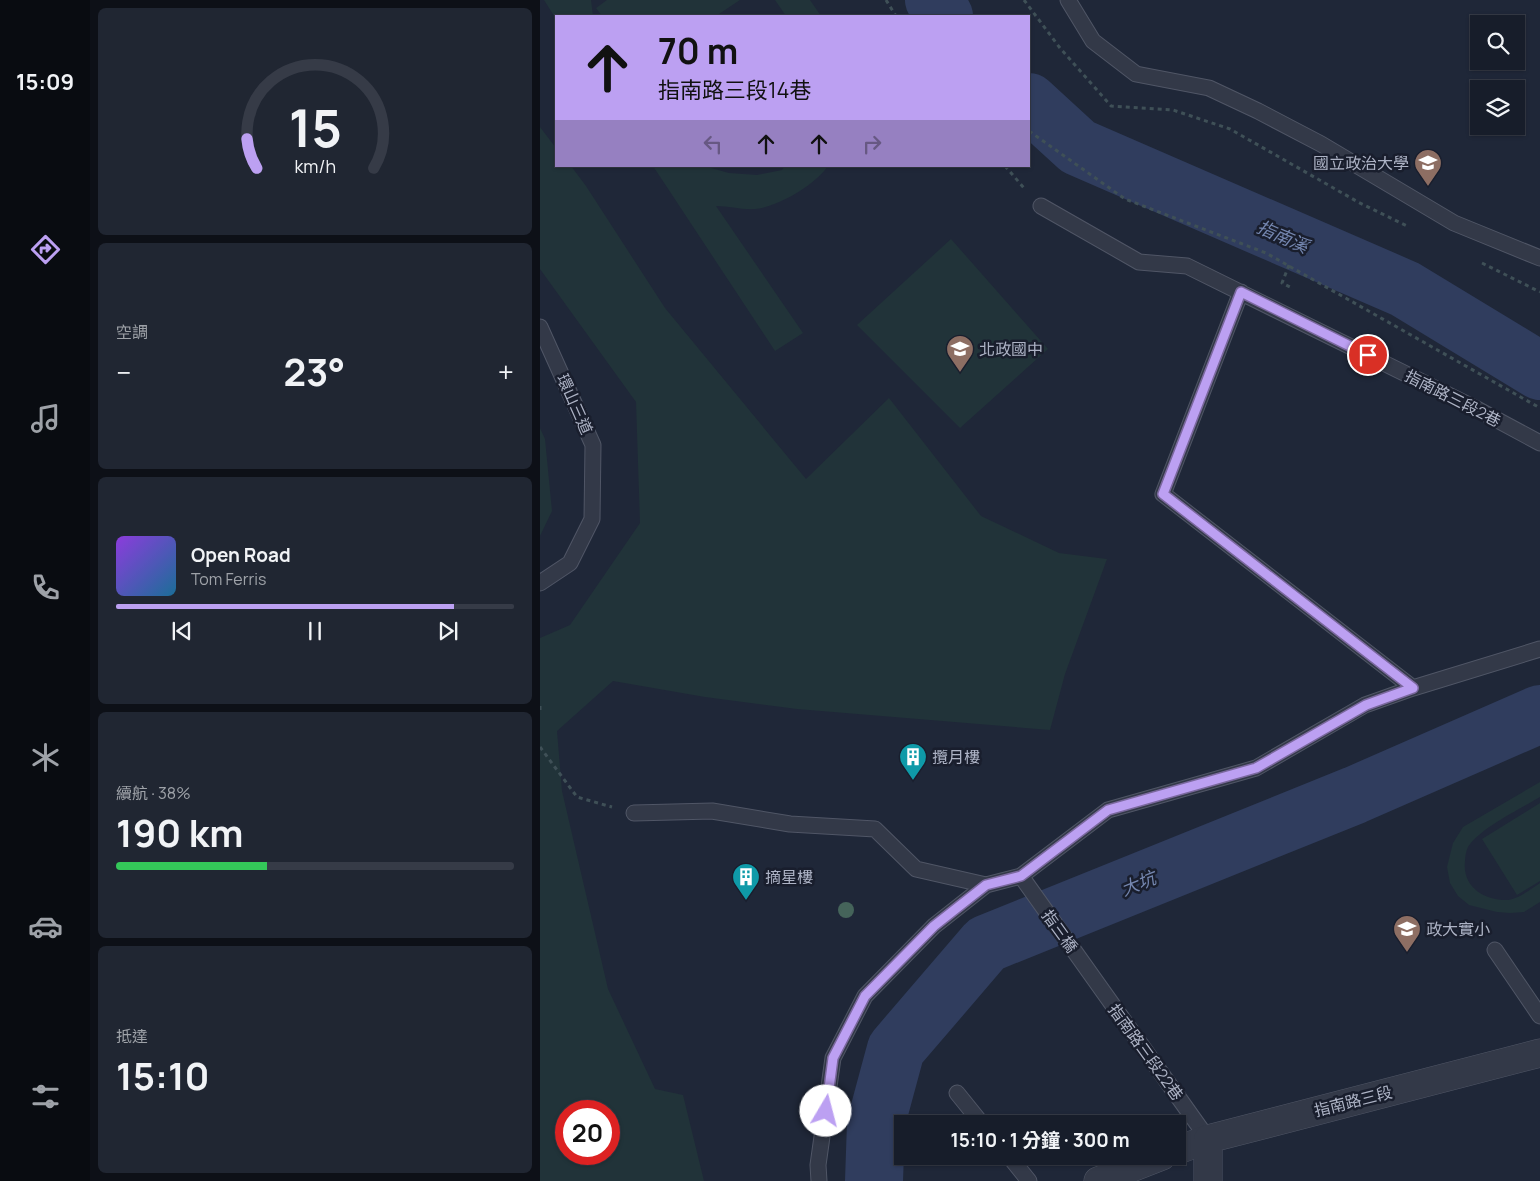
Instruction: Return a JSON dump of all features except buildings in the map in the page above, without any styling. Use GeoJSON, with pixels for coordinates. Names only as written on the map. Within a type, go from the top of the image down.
{"type":"FeatureCollection","features":[{"type":"Feature","properties":{"kind":"street","name":"指南路三段"},"geometry":{"type":"LineString","coordinates":[[1186,1147],[1208,1138],[1540,1053]]}},
{"type":"Feature","properties":{"kind":"street"},"geometry":{"type":"LineString","coordinates":[[1208,1138],[1208,1181]]}},
{"type":"Feature","properties":{"kind":"street"},"geometry":{"type":"LineString","coordinates":[[1098,1181],[1139,1165]]}},
{"type":"Feature","properties":{"kind":"lane"},"geometry":{"type":"LineString","coordinates":[[1068,0],[1093,41],[1136,74],[1209,88],[1322,144],[1454,223],[1540,258]]}},
{"type":"Feature","properties":{"kind":"lane","name":"指南路三段2巷"},"geometry":{"type":"LineString","coordinates":[[1040,206],[1139,262],[1186,266],[1475,408],[1540,443]]}},
{"type":"Feature","properties":{"kind":"lane"},"geometry":{"type":"LineString","coordinates":[[1236,290],[1163,494],[1413,688]]}},
{"type":"Feature","properties":{"kind":"lane","name":"環山三道"},"geometry":{"type":"LineString","coordinates":[[540,327],[593,445],[593,454],[592,519],[570,563],[540,584]]}},
{"type":"Feature","properties":{"kind":"lane"},"geometry":{"type":"LineString","coordinates":[[818,1181],[818,1164],[833,1058],[865,996],[934,926],[986,885],[1021,876],[1108,810],[1256,768],[1366,705],[1413,688],[1540,649]]}},
{"type":"Feature","properties":{"kind":"lane"},"geometry":{"type":"LineString","coordinates":[[634,813],[712,811],[790,824],[875,829],[916,869],[986,885]]}},
{"type":"Feature","properties":{"kind":"lane","name":"指三橋"},"geometry":{"type":"LineString","coordinates":[[1021,876],[1084,964]]}},
{"type":"Feature","properties":{"kind":"lane"},"geometry":{"type":"LineString","coordinates":[[1495,950],[1540,1016]]}},
{"type":"Feature","properties":{"kind":"lane","name":"指南路三段22巷"},"geometry":{"type":"LineString","coordinates":[[1084,964],[1208,1138]]}},
{"type":"Feature","properties":{"kind":"lane"},"geometry":{"type":"LineString","coordinates":[[957,1093],[975,1115]]}},
{"type":"Feature","properties":{"kind":"lane"},"geometry":{"type":"LineString","coordinates":[[1016,1165],[1029,1181]]}},
{"type":"Feature","properties":{"kind":"path"},"geometry":{"type":"LineString","coordinates":[[886,0],[895,15]]}},
{"type":"Feature","properties":{"kind":"path"},"geometry":{"type":"LineString","coordinates":[[1024,0],[1060,48],[1111,106],[1173,110],[1230,128],[1358,202],[1410,228]]}},
{"type":"Feature","properties":{"kind":"path"},"geometry":{"type":"LineString","coordinates":[[1030,132],[1125,199],[1266,253],[1540,408]]}},
{"type":"Feature","properties":{"kind":"path"},"geometry":{"type":"LineString","coordinates":[[1006,167],[1040,206]]}},
{"type":"Feature","properties":{"kind":"path"},"geometry":{"type":"LineString","coordinates":[[1480,262],[1540,292]]}},
{"type":"Feature","properties":{"kind":"path"},"geometry":{"type":"LineString","coordinates":[[1289,265],[1282,283],[1298,291]]}},
{"type":"Feature","properties":{"kind":"path"},"geometry":{"type":"LineString","coordinates":[[540,706],[540,711]]}},
{"type":"Feature","properties":{"kind":"path"},"geometry":{"type":"LineString","coordinates":[[540,747],[577,797],[634,813]]}},
{"type":"Feature","properties":{"kind":"shaded area"},"geometry":{"type":"Polygon","coordinates":[[[544,0],[591,0],[593,15],[555,15],[555,17],[544,0]]]}},
{"type":"Feature","properties":{"kind":"shaded area"},"geometry":{"type":"Polygon","coordinates":[[[607,0],[740,0],[718,15],[601,15],[596,8],[607,0]]]}},
{"type":"Feature","properties":{"kind":"shaded area"},"geometry":{"type":"Polygon","coordinates":[[[775,0],[810,0],[820,15],[785,15],[775,0]]]}},
{"type":"Feature","properties":{"kind":"shaded area"},"geometry":{"type":"Polygon","coordinates":[[[540,127],[555,147],[555,167],[572,167],[665,308],[806,479],[889,398],[981,516],[1059,553],[1107,559],[1065,674],[1050,730],[797,709],[705,697],[613,681],[557,731],[562,791],[608,989],[655,1089],[683,1095],[704,1181],[540,1181],[540,638],[570,625],[640,523],[636,402],[540,269],[540,127]]]}},
{"type":"Feature","properties":{"kind":"shaded area"},"geometry":{"type":"Polygon","coordinates":[[[654,167],[708,167],[729,173],[757,175],[782,170],[784,167],[827,167],[814,180],[795,194],[774,204],[755,209],[716,206],[803,333],[775,351],[654,167]]]}},
{"type":"Feature","properties":{"kind":"shaded area"},"geometry":{"type":"Polygon","coordinates":[[[951,239],[1048,349],[960,428],[857,325],[951,239]]]}},
{"type":"Feature","properties":{"kind":"shaded area"},"geometry":{"type":"Polygon","coordinates":[[[540,428],[545,439],[552,511],[540,536],[540,428]]]}},
{"type":"Feature","properties":{"kind":"shaded area"},"geometry":{"type":"Polygon","coordinates":[[[1540,782],[1540,797],[1501,819],[1482,833],[1468,847],[1465,858],[1465,870],[1467,878],[1476,890],[1489,897],[1498,899],[1510,900],[1524,894],[1540,883],[1540,902],[1524,912],[1510,913],[1497,912],[1469,905],[1458,896],[1450,883],[1447,867],[1453,843],[1463,827],[1540,782]]]}},
{"type":"Feature","properties":{"kind":"shaded area"},"geometry":{"type":"Polygon","coordinates":[[[1540,803],[1540,881],[1517,895],[1482,839],[1540,803]]]}},
{"type":"Feature","properties":{"kind":"waterway","name":"指南溪"},"geometry":{"type":"LineString","coordinates":[[934,0],[943,15]]}},
{"type":"Feature","properties":{"kind":"waterway","name":"指南溪"},"geometry":{"type":"LineString","coordinates":[[1030,103],[1078,147],[1405,289],[1540,371]]}},
{"type":"Feature","properties":{"kind":"waterway","name":"大坑"},"geometry":{"type":"LineString","coordinates":[[874,1181],[876,1123],[896,1049],[986,944],[1355,795],[1540,714]]}},
{"type":"Feature","properties":{"kind":"place","name":"國立政治大學"},"geometry":{"type":"Point","coordinates":[1428,187]}},
{"type":"Feature","properties":{"kind":"place","name":"北政國中"},"geometry":{"type":"Point","coordinates":[960,373]}},
{"type":"Feature","properties":{"kind":"place","name":"攬月樓"},"geometry":{"type":"Point","coordinates":[913,781]}},
{"type":"Feature","properties":{"kind":"place","name":"摘星樓"},"geometry":{"type":"Point","coordinates":[746,901]}},
{"type":"Feature","properties":{"kind":"place","name":"政大實小"},"geometry":{"type":"Point","coordinates":[1407,953]}},
{"type":"Feature","properties":{"kind":"route"},"geometry":{"type":"LineString","coordinates":[[826,1111],[833,1058],[865,996],[934,926],[986,885],[1021,876],[1108,810],[1256,768],[1366,705],[1413,688],[1163,494],[1241,292],[1368,355]]}}]}
